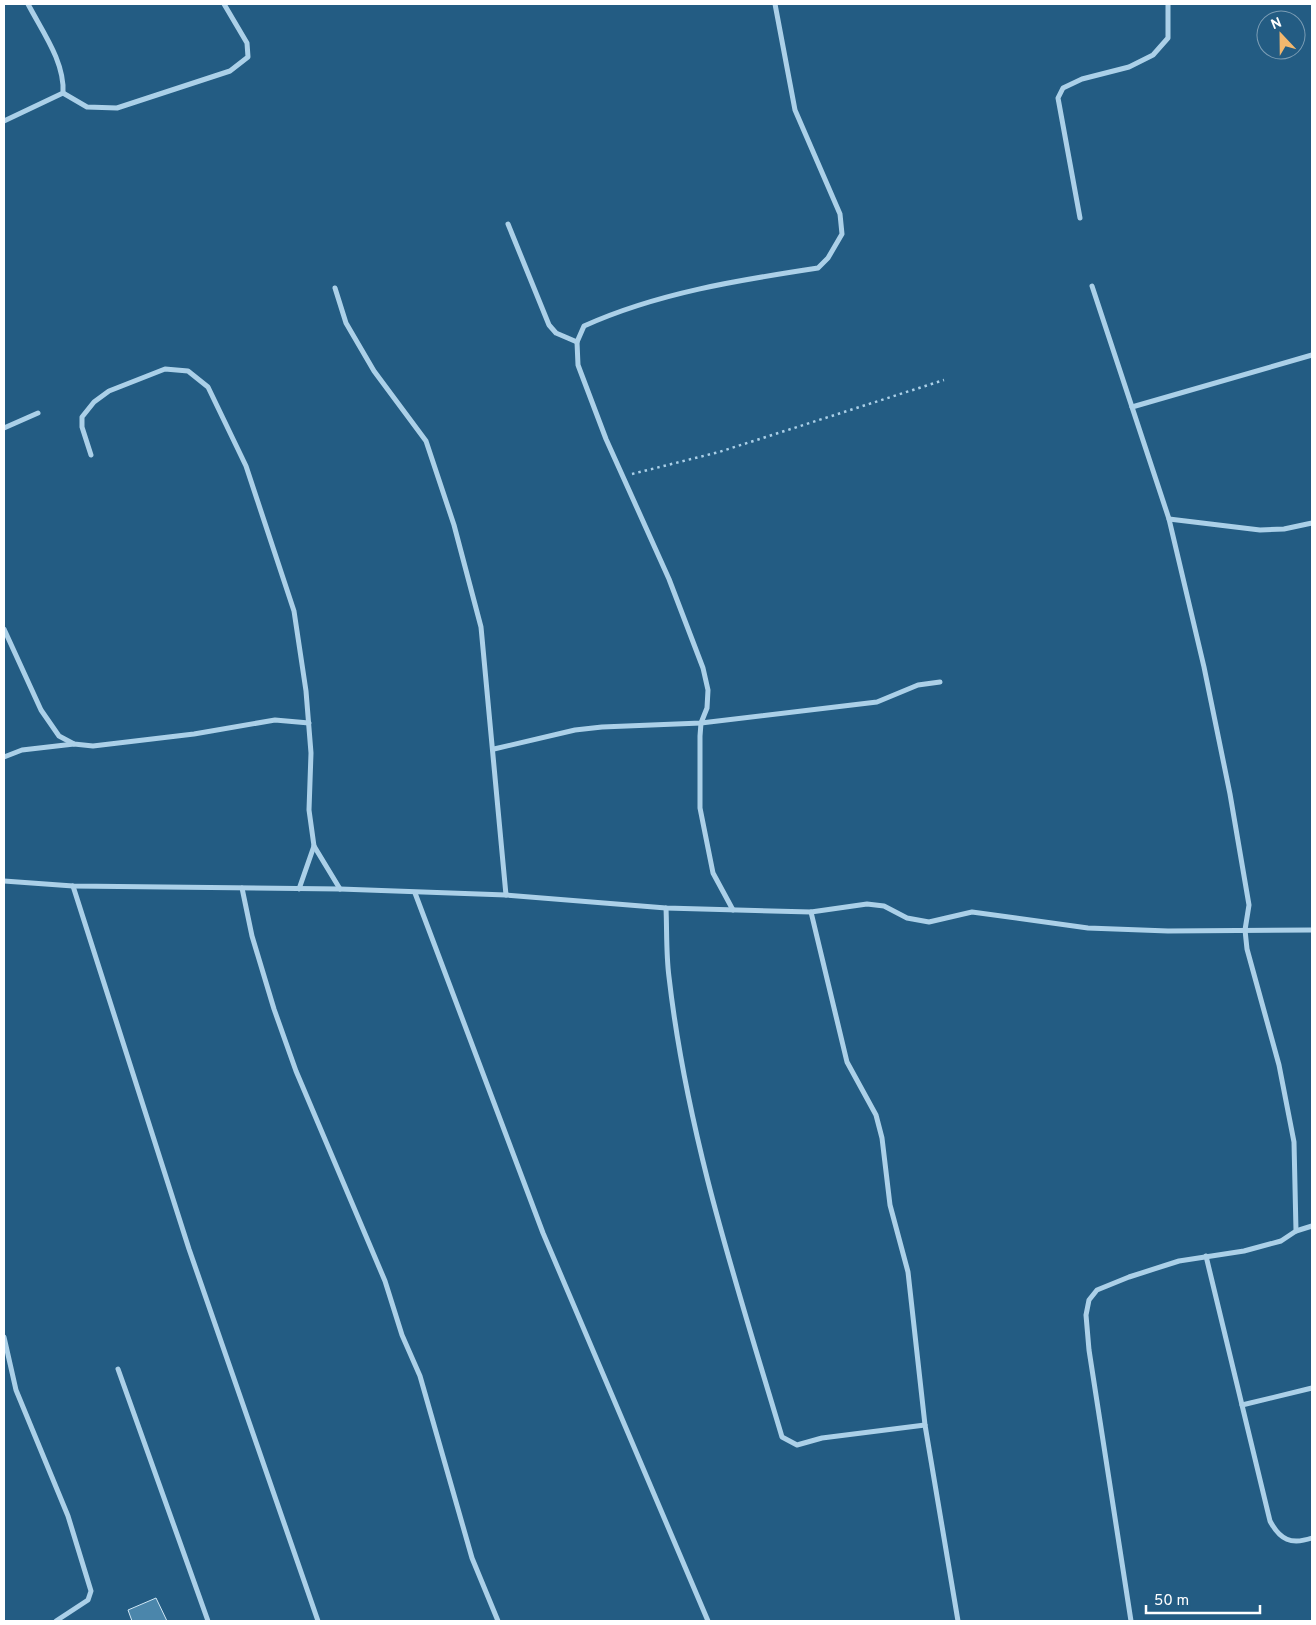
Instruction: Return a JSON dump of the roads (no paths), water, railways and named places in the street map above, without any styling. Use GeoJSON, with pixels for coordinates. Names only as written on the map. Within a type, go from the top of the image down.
{"type":"FeatureCollection","features":[{"type":"Feature","properties":{"kind":"street"},"geometry":{"type":"LineString","coordinates":[[28,4],[58,62],[64,82],[63,93]]}},
{"type":"Feature","properties":{"kind":"street"},"geometry":{"type":"LineString","coordinates":[[63,93],[87,107],[117,108],[230,71],[248,56],[248,50],[247,43],[224,4]]}},
{"type":"Feature","properties":{"kind":"street"},"geometry":{"type":"LineString","coordinates":[[732,910],[713,873],[700,808],[701,723],[707,708],[708,690],[703,668],[669,580],[606,439],[578,364],[577,342],[584,326],[625,311],[691,291],[749,278],[818,268],[836,245],[842,234],[840,214],[796,110],[775,4]]}},
{"type":"Feature","properties":{"kind":"street"},"geometry":{"type":"LineString","coordinates":[[1080,218],[1058,98],[1063,88],[1082,79],[1129,67],[1153,55],[1168,38],[1168,4]]}},
{"type":"Feature","properties":{"kind":"street"},"geometry":{"type":"LineString","coordinates":[[4,121],[63,93]]}},
{"type":"Feature","properties":{"kind":"street"},"geometry":{"type":"LineString","coordinates":[[508,224],[549,325],[556,333],[577,342]]}},
{"type":"Feature","properties":{"kind":"street"},"geometry":{"type":"LineString","coordinates":[[1092,286],[1169,519],[1204,667],[1230,794],[1249,905],[1245,930],[1252,970],[1279,1065],[1294,1142],[1296,1230]]}},
{"type":"Feature","properties":{"kind":"street"},"geometry":{"type":"LineString","coordinates":[[335,288],[346,323],[374,372],[426,441],[442,483],[481,628],[494,749],[506,895]]}},
{"type":"Feature","properties":{"kind":"street"},"geometry":{"type":"LineString","coordinates":[[1132,407],[1312,355]]}},
{"type":"Feature","properties":{"kind":"street"},"geometry":{"type":"LineString","coordinates":[[91,456],[82,417],[94,402],[109,391],[165,369],[188,371],[208,387],[246,466],[276,562],[294,611],[309,723],[311,753],[309,810],[314,846],[340,889]]}},
{"type":"Feature","properties":{"kind":"street"},"geometry":{"type":"LineString","coordinates":[[4,428],[38,413]]}},
{"type":"Feature","properties":{"kind":"street"},"geometry":{"type":"LineString","coordinates":[[1169,519],[1260,530],[1284,529],[1312,523]]}},
{"type":"Feature","properties":{"kind":"street"},"geometry":{"type":"LineString","coordinates":[[4,629],[41,710],[60,736],[74,744]]}},
{"type":"Feature","properties":{"kind":"street"},"geometry":{"type":"LineString","coordinates":[[494,749],[593,728],[701,723],[877,702],[918,685],[940,682]]}},
{"type":"Feature","properties":{"kind":"street"},"geometry":{"type":"LineString","coordinates":[[4,757],[22,750],[74,744],[93,746],[194,734],[275,720],[309,723]]}},
{"type":"Feature","properties":{"kind":"street"},"geometry":{"type":"LineString","coordinates":[[299,889],[314,846]]}},
{"type":"Feature","properties":{"kind":"street"},"geometry":{"type":"LineString","coordinates":[[4,881],[73,886],[340,889],[506,895],[666,908],[732,910],[811,912],[866,904],[884,906],[907,918],[929,922],[972,912],[1088,928],[1168,931],[1312,930]]}},
{"type":"Feature","properties":{"kind":"street"},"geometry":{"type":"LineString","coordinates":[[73,886],[186,1239],[318,1621]]}},
{"type":"Feature","properties":{"kind":"street"},"geometry":{"type":"LineString","coordinates":[[242,888],[252,936],[274,1009],[296,1071],[385,1281],[402,1336],[420,1376],[472,1558],[498,1621]]}},
{"type":"Feature","properties":{"kind":"street"},"geometry":{"type":"LineString","coordinates":[[415,893],[543,1233],[708,1621]]}},
{"type":"Feature","properties":{"kind":"street"},"geometry":{"type":"LineString","coordinates":[[666,908],[668,976],[690,1114],[723,1236],[782,1438],[797,1445],[822,1438],[925,1425]]}},
{"type":"Feature","properties":{"kind":"street"},"geometry":{"type":"LineString","coordinates":[[811,912],[847,1062],[876,1114],[882,1138],[890,1205],[908,1272],[911,1291],[925,1425],[958,1621]]}},
{"type":"Feature","properties":{"kind":"street"},"geometry":{"type":"LineString","coordinates":[[1132,1621],[1089,1350],[1086,1315],[1089,1300],[1097,1290],[1129,1276],[1179,1261],[1244,1251],[1282,1241],[1296,1230],[1312,1226]]}},
{"type":"Feature","properties":{"kind":"street"},"geometry":{"type":"LineString","coordinates":[[1206,1256],[1270,1521],[1276,1533],[1285,1539],[1300,1542],[1312,1538]]}},
{"type":"Feature","properties":{"kind":"street"},"geometry":{"type":"LineString","coordinates":[[4,1337],[16,1390],[68,1516],[91,1591],[88,1600],[56,1621]]}},
{"type":"Feature","properties":{"kind":"street"},"geometry":{"type":"LineString","coordinates":[[118,1369],[208,1621]]}},
{"type":"Feature","properties":{"kind":"street"},"geometry":{"type":"LineString","coordinates":[[1242,1405],[1312,1388]]}}]}
